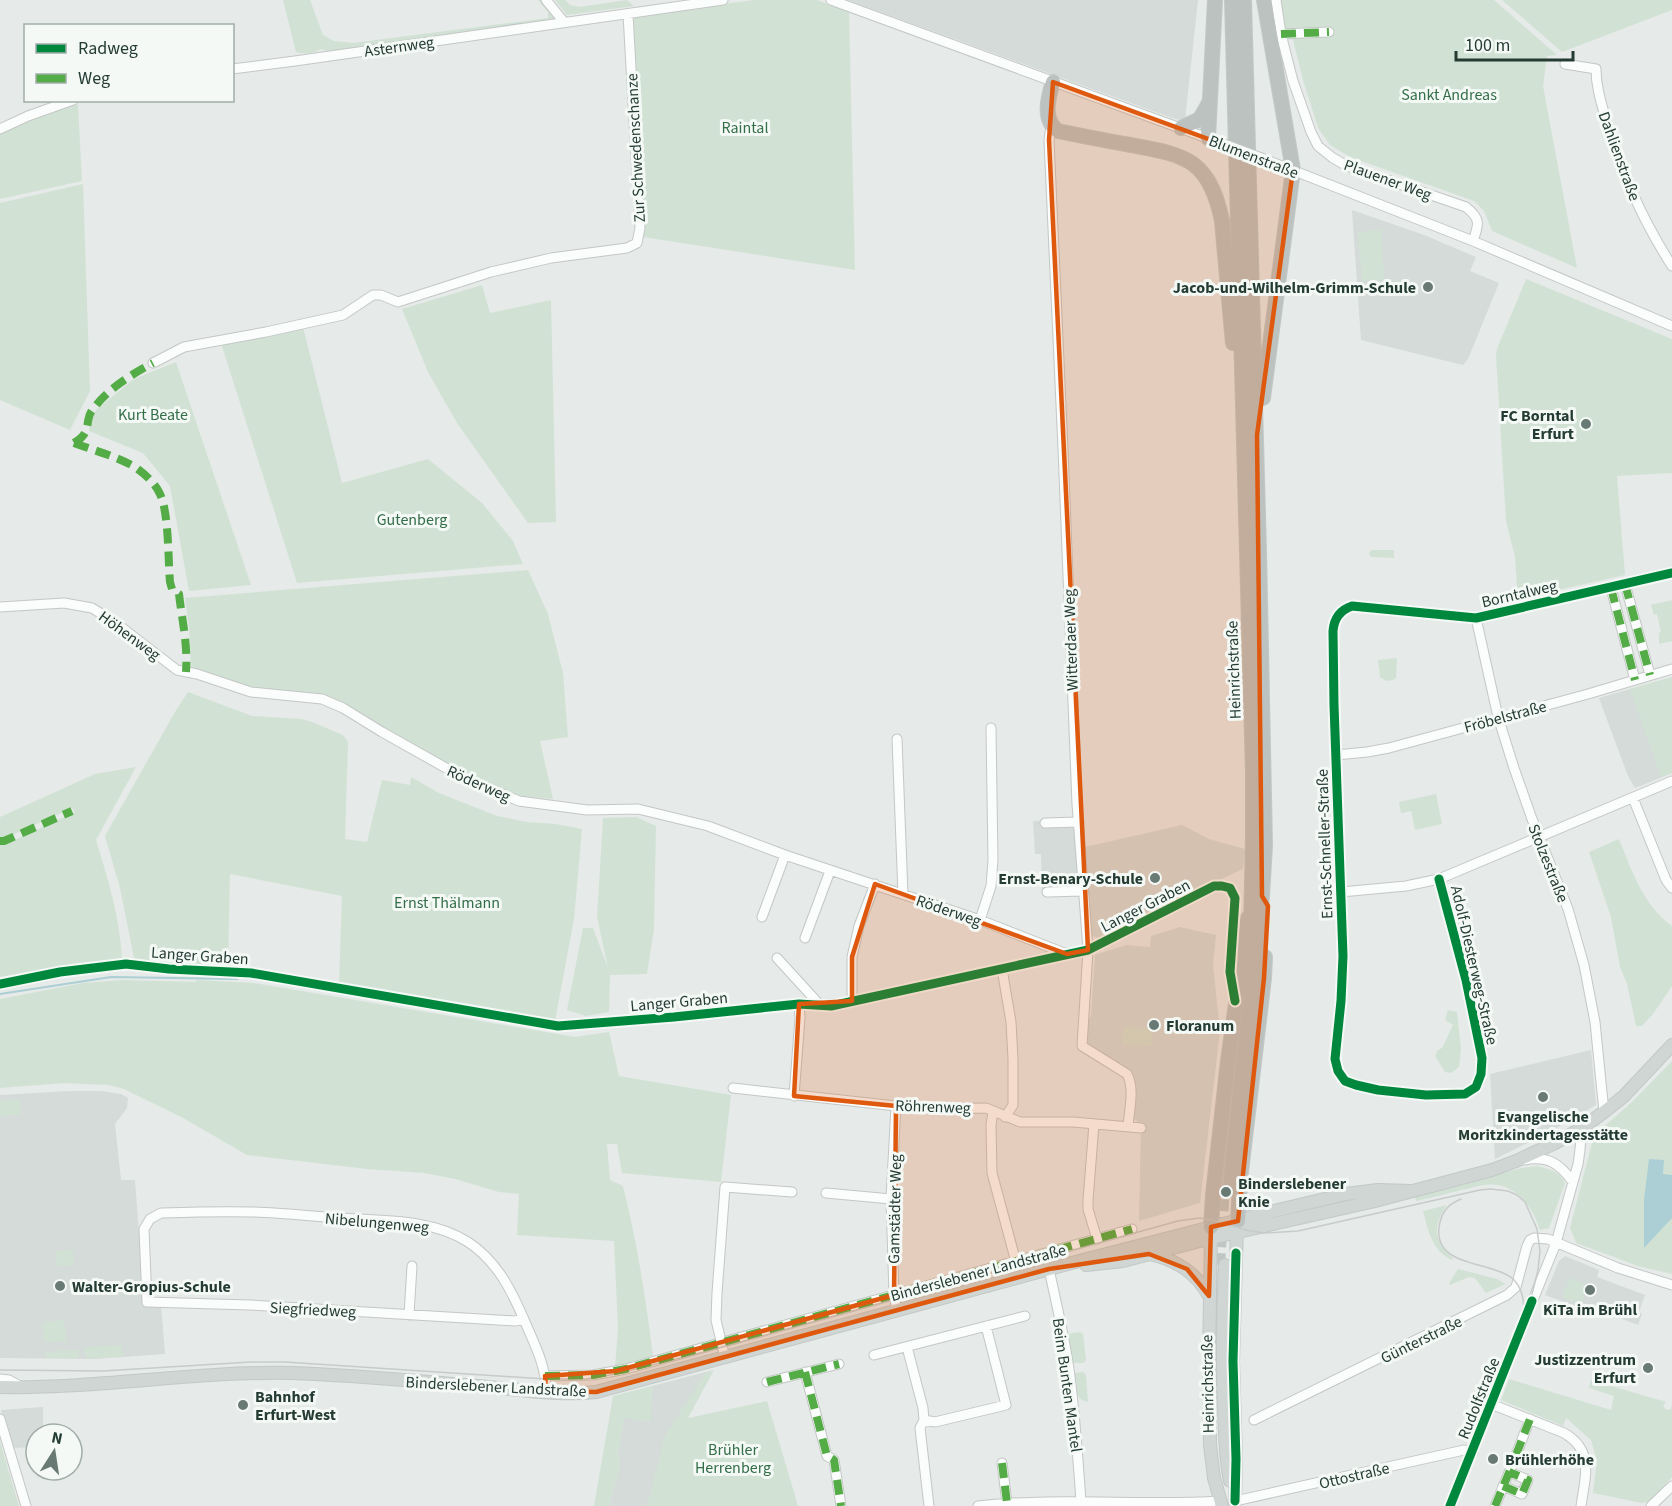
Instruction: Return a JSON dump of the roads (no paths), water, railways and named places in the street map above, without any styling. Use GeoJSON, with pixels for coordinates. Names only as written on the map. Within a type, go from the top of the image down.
{"type":"FeatureCollection","features":[{"type":"Feature","properties":{"kind":"highway"},"geometry":{"type":"LineString","coordinates":[[1214,141],[1209,101],[1215,0]]}},
{"type":"Feature","properties":{"kind":"highway","name":"Heinrichstraße"},"geometry":{"type":"LineString","coordinates":[[1232,0],[1253,837],[1257,896]]}},
{"type":"Feature","properties":{"kind":"highway","name":"Heinrichstraße"},"geometry":{"type":"LineString","coordinates":[[1227,1188],[1248,973],[1265,845],[1257,435],[1244,0]]}},
{"type":"Feature","properties":{"kind":"highway"},"geometry":{"type":"LineString","coordinates":[[1257,435],[1293,170],[1264,0]]}},
{"type":"Feature","properties":{"kind":"highway"},"geometry":{"type":"LineString","coordinates":[[1053,82],[1047,108],[1051,126],[1058,131],[1180,157],[1194,165],[1210,184],[1219,204],[1222,221],[1236,368],[1243,377]]}},
{"type":"Feature","properties":{"kind":"highway"},"geometry":{"type":"LineString","coordinates":[[1181,128],[1200,119],[1209,101]]}},
{"type":"Feature","properties":{"kind":"highway"},"geometry":{"type":"LineString","coordinates":[[1211,1233],[1219,1136],[1235,1001],[1257,896]]}},
{"type":"Feature","properties":{"kind":"highway"},"geometry":{"type":"LineString","coordinates":[[1237,1227],[1242,1157],[1264,978],[1268,906],[1257,896]]}},
{"type":"Feature","properties":{"kind":"main road","name":"Binderslebener Landstraße"},"geometry":{"type":"LineString","coordinates":[[0,1388],[274,1373],[584,1393],[618,1387],[1049,1269],[1237,1227],[1346,1194],[1378,1190],[1411,1191],[1492,1170],[1553,1144],[1579,1130],[1623,1097],[1672,1045]]}},
{"type":"Feature","properties":{"kind":"main road","name":"Heinrichstraße"},"geometry":{"type":"LineString","coordinates":[[1235,1504],[1233,1361],[1237,1227]]}},
{"type":"Feature","properties":{"kind":"main road","name":"Binderslebener Landstraße"},"geometry":{"type":"LineString","coordinates":[[1049,1269],[1110,1263],[1149,1254],[1211,1233]]}},
{"type":"Feature","properties":{"kind":"main road","name":"Heinrichstraße"},"geometry":{"type":"LineString","coordinates":[[1211,1233],[1210,1445],[1214,1478],[1221,1504]]}},
{"type":"Feature","properties":{"kind":"main road"},"geometry":{"type":"LineString","coordinates":[[1149,1254],[1165,1258],[1187,1269],[1199,1280],[1209,1296]]}},
{"type":"Feature","properties":{"kind":"main road","name":"Heinrichstraße"},"geometry":{"type":"LineString","coordinates":[[1221,1504],[1217,1381],[1222,1265],[1225,1438],[1227,1466],[1235,1504]]}},
{"type":"Feature","properties":{"kind":"street"},"geometry":{"type":"LineString","coordinates":[[546,0],[564,22],[723,0]]}},
{"type":"Feature","properties":{"kind":"street","name":"Blumenstraße"},"geometry":{"type":"LineString","coordinates":[[831,0],[1293,170],[1473,241],[1672,325]]}},
{"type":"Feature","properties":{"kind":"street","name":"Plauener Weg"},"geometry":{"type":"LineString","coordinates":[[1276,0],[1281,34],[1293,81],[1318,146],[1347,166],[1466,207],[1475,214],[1478,221],[1473,241]]}},
{"type":"Feature","properties":{"kind":"street","name":"Zur Schwedenschanze"},"geometry":{"type":"LineString","coordinates":[[153,363],[184,346],[266,332],[343,315],[373,295],[381,295],[398,302],[491,272],[551,258],[627,248],[637,243],[640,228],[628,14]]}},
{"type":"Feature","properties":{"kind":"street","name":"Asternweg"},"geometry":{"type":"LineString","coordinates":[[234,69],[564,22]]}},
{"type":"Feature","properties":{"kind":"street"},"geometry":{"type":"LineString","coordinates":[[1281,34],[1329,32]]}},
{"type":"Feature","properties":{"kind":"street","name":"Dahlienstraße"},"geometry":{"type":"LineString","coordinates":[[1565,64],[1596,69],[1596,84],[1629,188],[1657,243],[1672,266]]}},
{"type":"Feature","properties":{"kind":"street"},"geometry":{"type":"LineString","coordinates":[[0,129],[67,102]]}},
{"type":"Feature","properties":{"kind":"street","name":"Witterdaer Weg"},"geometry":{"type":"LineString","coordinates":[[1051,126],[1049,140],[1064,449],[1078,822],[1088,950],[1082,1047],[1127,1074],[1131,1080],[1128,1127]]}},
{"type":"Feature","properties":{"kind":"street","name":"Borntalweg"},"geometry":{"type":"LineString","coordinates":[[1338,615],[1345,608],[1352,606],[1476,618],[1672,573]]}},
{"type":"Feature","properties":{"kind":"street"},"geometry":{"type":"LineString","coordinates":[[1625,585],[1650,675]]}},
{"type":"Feature","properties":{"kind":"street"},"geometry":{"type":"LineString","coordinates":[[1611,588],[1635,680]]}},
{"type":"Feature","properties":{"kind":"street","name":"Höhenweg"},"geometry":{"type":"LineString","coordinates":[[0,607],[64,603],[92,608],[116,623],[177,670],[186,672]]}},
{"type":"Feature","properties":{"kind":"street","name":"Ernst-Schneller-Straße"},"geometry":{"type":"LineString","coordinates":[[1338,615],[1333,631],[1343,956],[1335,1059],[1338,1071]]}},
{"type":"Feature","properties":{"kind":"street","name":"Stolzestraße"},"geometry":{"type":"LineString","coordinates":[[1476,618],[1498,717],[1514,768],[1568,909],[1584,964],[1595,1022],[1604,1112]]}},
{"type":"Feature","properties":{"kind":"street","name":"Fröbelstraße"},"geometry":{"type":"LineString","coordinates":[[1336,755],[1389,748],[1672,669]]}},
{"type":"Feature","properties":{"kind":"street","name":"Röderweg"},"geometry":{"type":"LineString","coordinates":[[186,672],[251,692],[322,699],[343,708],[462,777],[519,801],[588,810],[638,809],[708,826],[830,871],[980,920],[1067,954]]}},
{"type":"Feature","properties":{"kind":"street"},"geometry":{"type":"LineString","coordinates":[[980,920],[991,885],[993,860],[991,728]]}},
{"type":"Feature","properties":{"kind":"street"},"geometry":{"type":"LineString","coordinates":[[897,739],[903,894]]}},
{"type":"Feature","properties":{"kind":"street"},"geometry":{"type":"LineString","coordinates":[[1341,892],[1406,886],[1439,879],[1672,781]]}},
{"type":"Feature","properties":{"kind":"street"},"geometry":{"type":"LineString","coordinates":[[1634,798],[1666,880],[1672,888]]}},
{"type":"Feature","properties":{"kind":"street"},"geometry":{"type":"LineString","coordinates":[[1045,823],[1078,822]]}},
{"type":"Feature","properties":{"kind":"street"},"geometry":{"type":"LineString","coordinates":[[762,917],[785,855]]}},
{"type":"Feature","properties":{"kind":"street"},"geometry":{"type":"LineString","coordinates":[[805,938],[830,871]]}},
{"type":"Feature","properties":{"kind":"street","name":"Adolf-Diesterweg-Straße"},"geometry":{"type":"LineString","coordinates":[[1338,1071],[1345,1081],[1378,1090],[1426,1095],[1465,1094],[1476,1087],[1481,1074],[1482,1058],[1466,980],[1439,879]]}},
{"type":"Feature","properties":{"kind":"street"},"geometry":{"type":"LineString","coordinates":[[852,1001],[852,957],[859,926],[874,884]]}},
{"type":"Feature","properties":{"kind":"street","name":"Langer Graben"},"geometry":{"type":"LineString","coordinates":[[0,984],[60,972],[126,964],[169,969],[251,973],[558,1026],[799,1004],[831,1006],[1088,950],[1214,886],[1222,886],[1230,888],[1235,898],[1230,972],[1235,1001]]}},
{"type":"Feature","properties":{"kind":"street"},"geometry":{"type":"LineString","coordinates":[[1047,892],[1083,891]]}},
{"type":"Feature","properties":{"kind":"street"},"geometry":{"type":"LineString","coordinates":[[777,958],[820,1005]]}},
{"type":"Feature","properties":{"kind":"street"},"geometry":{"type":"LineString","coordinates":[[1002,969],[1011,1022],[1013,1059],[1013,1105],[1005,1117]]}},
{"type":"Feature","properties":{"kind":"street"},"geometry":{"type":"LineString","coordinates":[[794,1096],[799,1004]]}},
{"type":"Feature","properties":{"kind":"street","name":"Röhrenweg"},"geometry":{"type":"LineString","coordinates":[[734,1088],[896,1106],[986,1108],[1020,1122],[1073,1122],[1141,1128]]}},
{"type":"Feature","properties":{"kind":"street","name":"Gamstädter Weg"},"geometry":{"type":"LineString","coordinates":[[896,1106],[891,1199],[894,1295],[897,1311]]}},
{"type":"Feature","properties":{"kind":"street"},"geometry":{"type":"LineString","coordinates":[[993,1112],[992,1173],[1016,1262]]}},
{"type":"Feature","properties":{"kind":"street"},"geometry":{"type":"LineString","coordinates":[[1094,1124],[1088,1209],[1097,1239]]}},
{"type":"Feature","properties":{"kind":"street","name":"Rudolfstraße"},"geometry":{"type":"LineString","coordinates":[[1450,1506],[1556,1243],[1580,1150],[1579,1130]]}},
{"type":"Feature","properties":{"kind":"street"},"geometry":{"type":"LineString","coordinates":[[1516,1161],[1533,1158],[1549,1161],[1558,1165],[1573,1182]]}},
{"type":"Feature","properties":{"kind":"street"},"geometry":{"type":"LineString","coordinates":[[725,1358],[716,1320],[725,1186],[792,1192]]}},
{"type":"Feature","properties":{"kind":"street"},"geometry":{"type":"LineString","coordinates":[[826,1194],[891,1199]]}},
{"type":"Feature","properties":{"kind":"street","name":"Nibelungenweg"},"geometry":{"type":"LineString","coordinates":[[145,1257],[144,1229],[150,1219],[161,1213],[252,1212],[423,1225],[441,1229],[465,1240],[490,1259],[507,1283],[544,1367],[546,1391]]}},
{"type":"Feature","properties":{"kind":"street","name":"Binderslebener Landstraße"},"geometry":{"type":"LineString","coordinates":[[545,1376],[592,1375],[616,1371],[1132,1229]]}},
{"type":"Feature","properties":{"kind":"street","name":"Günterstraße"},"geometry":{"type":"LineString","coordinates":[[1254,1420],[1507,1295],[1516,1287],[1530,1240],[1539,1238],[1556,1243]]}},
{"type":"Feature","properties":{"kind":"street"},"geometry":{"type":"LineString","coordinates":[[1556,1243],[1624,1270],[1672,1285]]}},
{"type":"Feature","properties":{"kind":"street","name":"Siegfriedweg"},"geometry":{"type":"LineString","coordinates":[[145,1257],[147,1302],[250,1305],[515,1322],[524,1319]]}},
{"type":"Feature","properties":{"kind":"street"},"geometry":{"type":"LineString","coordinates":[[409,1315],[412,1266]]}},
{"type":"Feature","properties":{"kind":"street","name":"Beim Bunten Mantel"},"geometry":{"type":"LineString","coordinates":[[1049,1269],[1062,1329],[1074,1409],[1082,1502]]}},
{"type":"Feature","properties":{"kind":"street"},"geometry":{"type":"LineString","coordinates":[[874,1355],[1024,1316]]}},
{"type":"Feature","properties":{"kind":"street"},"geometry":{"type":"LineString","coordinates":[[924,1420],[935,1422],[1006,1405],[986,1326]]}},
{"type":"Feature","properties":{"kind":"street"},"geometry":{"type":"LineString","coordinates":[[907,1347],[923,1408],[924,1420],[920,1428],[929,1506]]}},
{"type":"Feature","properties":{"kind":"street"},"geometry":{"type":"LineString","coordinates":[[767,1382],[839,1364]]}},
{"type":"Feature","properties":{"kind":"street"},"geometry":{"type":"LineString","coordinates":[[805,1372],[827,1456],[834,1460],[841,1506]]}},
{"type":"Feature","properties":{"kind":"street"},"geometry":{"type":"LineString","coordinates":[[0,1379],[9,1380],[25,1388]]}},
{"type":"Feature","properties":{"kind":"street"},"geometry":{"type":"LineString","coordinates":[[1491,1404],[1573,1438],[1586,1457],[1581,1506]]}},
{"type":"Feature","properties":{"kind":"street"},"geometry":{"type":"LineString","coordinates":[[0,1419],[26,1506]]}},
{"type":"Feature","properties":{"kind":"street"},"geometry":{"type":"LineString","coordinates":[[1495,1506],[1530,1419]]}},
{"type":"Feature","properties":{"kind":"street","name":"Ottostraße"},"geometry":{"type":"LineString","coordinates":[[1235,1504],[1464,1450],[1473,1452]]}},
{"type":"Feature","properties":{"kind":"street"},"geometry":{"type":"LineString","coordinates":[[1002,1463],[1007,1503]]}},
{"type":"Feature","properties":{"kind":"street"},"geometry":{"type":"LineString","coordinates":[[1503,1486],[1522,1494],[1528,1480],[1513,1463]]}},
{"type":"Feature","properties":{"kind":"street"},"geometry":{"type":"LineString","coordinates":[[1651,1506],[1672,1486]]}},
{"type":"Feature","properties":{"kind":"street"},"geometry":{"type":"LineString","coordinates":[[978,1506],[1007,1503],[1082,1502],[1221,1504]]}},
{"type":"Feature","properties":{"kind":"water"},"geometry":{"type":"Polygon","coordinates":[[[1649,1159],[1664,1160],[1663,1174],[1672,1175],[1672,1218],[1644,1248],[1644,1200],[1649,1159]]]}},
{"type":"Feature","properties":{"kind":"waterway"},"geometry":{"type":"LineString","coordinates":[[502,27],[520,24]]}},
{"type":"Feature","properties":{"kind":"waterway"},"geometry":{"type":"LineString","coordinates":[[0,994],[111,977],[237,979]]}},
{"type":"Feature","properties":{"kind":"tunnel"},"geometry":{"type":"LineString","coordinates":[[1219,1265],[1224,1187]]}},
{"type":"Feature","properties":{"kind":"tram line"},"geometry":{"type":"LineString","coordinates":[[0,1370],[103,1371],[285,1362],[546,1379],[586,1379],[616,1374],[704,1352],[1178,1221],[1199,1218],[1265,1233],[1298,1231],[1480,1190],[1508,1191],[1525,1202],[1537,1229],[1540,1251],[1538,1270],[1523,1330],[1452,1506]]}},
{"type":"Feature","properties":{"kind":"tram line"},"geometry":{"type":"LineString","coordinates":[[1461,1199],[1447,1208],[1441,1218],[1439,1237],[1443,1248],[1463,1260],[1502,1272],[1512,1278],[1521,1291],[1524,1307]]}},
{"type":"Feature","properties":{"kind":"place","name":"Jacob-und-Wilhelm-Grimm-Schule"},"geometry":{"type":"Point","coordinates":[1428,287]}},
{"type":"Feature","properties":{"kind":"place","name":"FC Borntal Erfurt"},"geometry":{"type":"Point","coordinates":[1586,424]}},
{"type":"Feature","properties":{"kind":"place","name":"Ernst-Benary-Schule"},"geometry":{"type":"Point","coordinates":[1155,878]}},
{"type":"Feature","properties":{"kind":"place","name":"Floranum"},"geometry":{"type":"Point","coordinates":[1154,1025]}},
{"type":"Feature","properties":{"kind":"place","name":"Evangelische Moritzkindertagesstätte"},"geometry":{"type":"Point","coordinates":[1543,1097]}},
{"type":"Feature","properties":{"kind":"place","name":"Binderslebener Knie"},"geometry":{"type":"Point","coordinates":[1226,1192]}},
{"type":"Feature","properties":{"kind":"place","name":"Walter-Gropius-Schule"},"geometry":{"type":"Point","coordinates":[60,1286]}},
{"type":"Feature","properties":{"kind":"place","name":"KiTa im Brühl"},"geometry":{"type":"Point","coordinates":[1590,1290]}},
{"type":"Feature","properties":{"kind":"place","name":"Justizzentrum Erfurt"},"geometry":{"type":"Point","coordinates":[1648,1368]}},
{"type":"Feature","properties":{"kind":"place","name":"Bahnhof Erfurt-West"},"geometry":{"type":"Point","coordinates":[243,1405]}},
{"type":"Feature","properties":{"kind":"place","name":"Brühlerhöhe"},"geometry":{"type":"Point","coordinates":[1493,1459]}},
{"type":"Feature","properties":{"kind":"park label","name":"Sankt Andreas"},"geometry":{"type":"Point","coordinates":[1449,94]}},
{"type":"Feature","properties":{"kind":"park label","name":"Raintal"},"geometry":{"type":"Point","coordinates":[745,127]}},
{"type":"Feature","properties":{"kind":"park label","name":"Kurt Beate"},"geometry":{"type":"Point","coordinates":[153,414]}},
{"type":"Feature","properties":{"kind":"park label","name":"Gutenberg"},"geometry":{"type":"Point","coordinates":[412,519]}},
{"type":"Feature","properties":{"kind":"park label","name":"Ernst Thälmann"},"geometry":{"type":"Point","coordinates":[447,902]}},
{"type":"Feature","properties":{"kind":"park label","name":"Brühler Herrenberg"},"geometry":{"type":"Point","coordinates":[733,1458]}}]}
